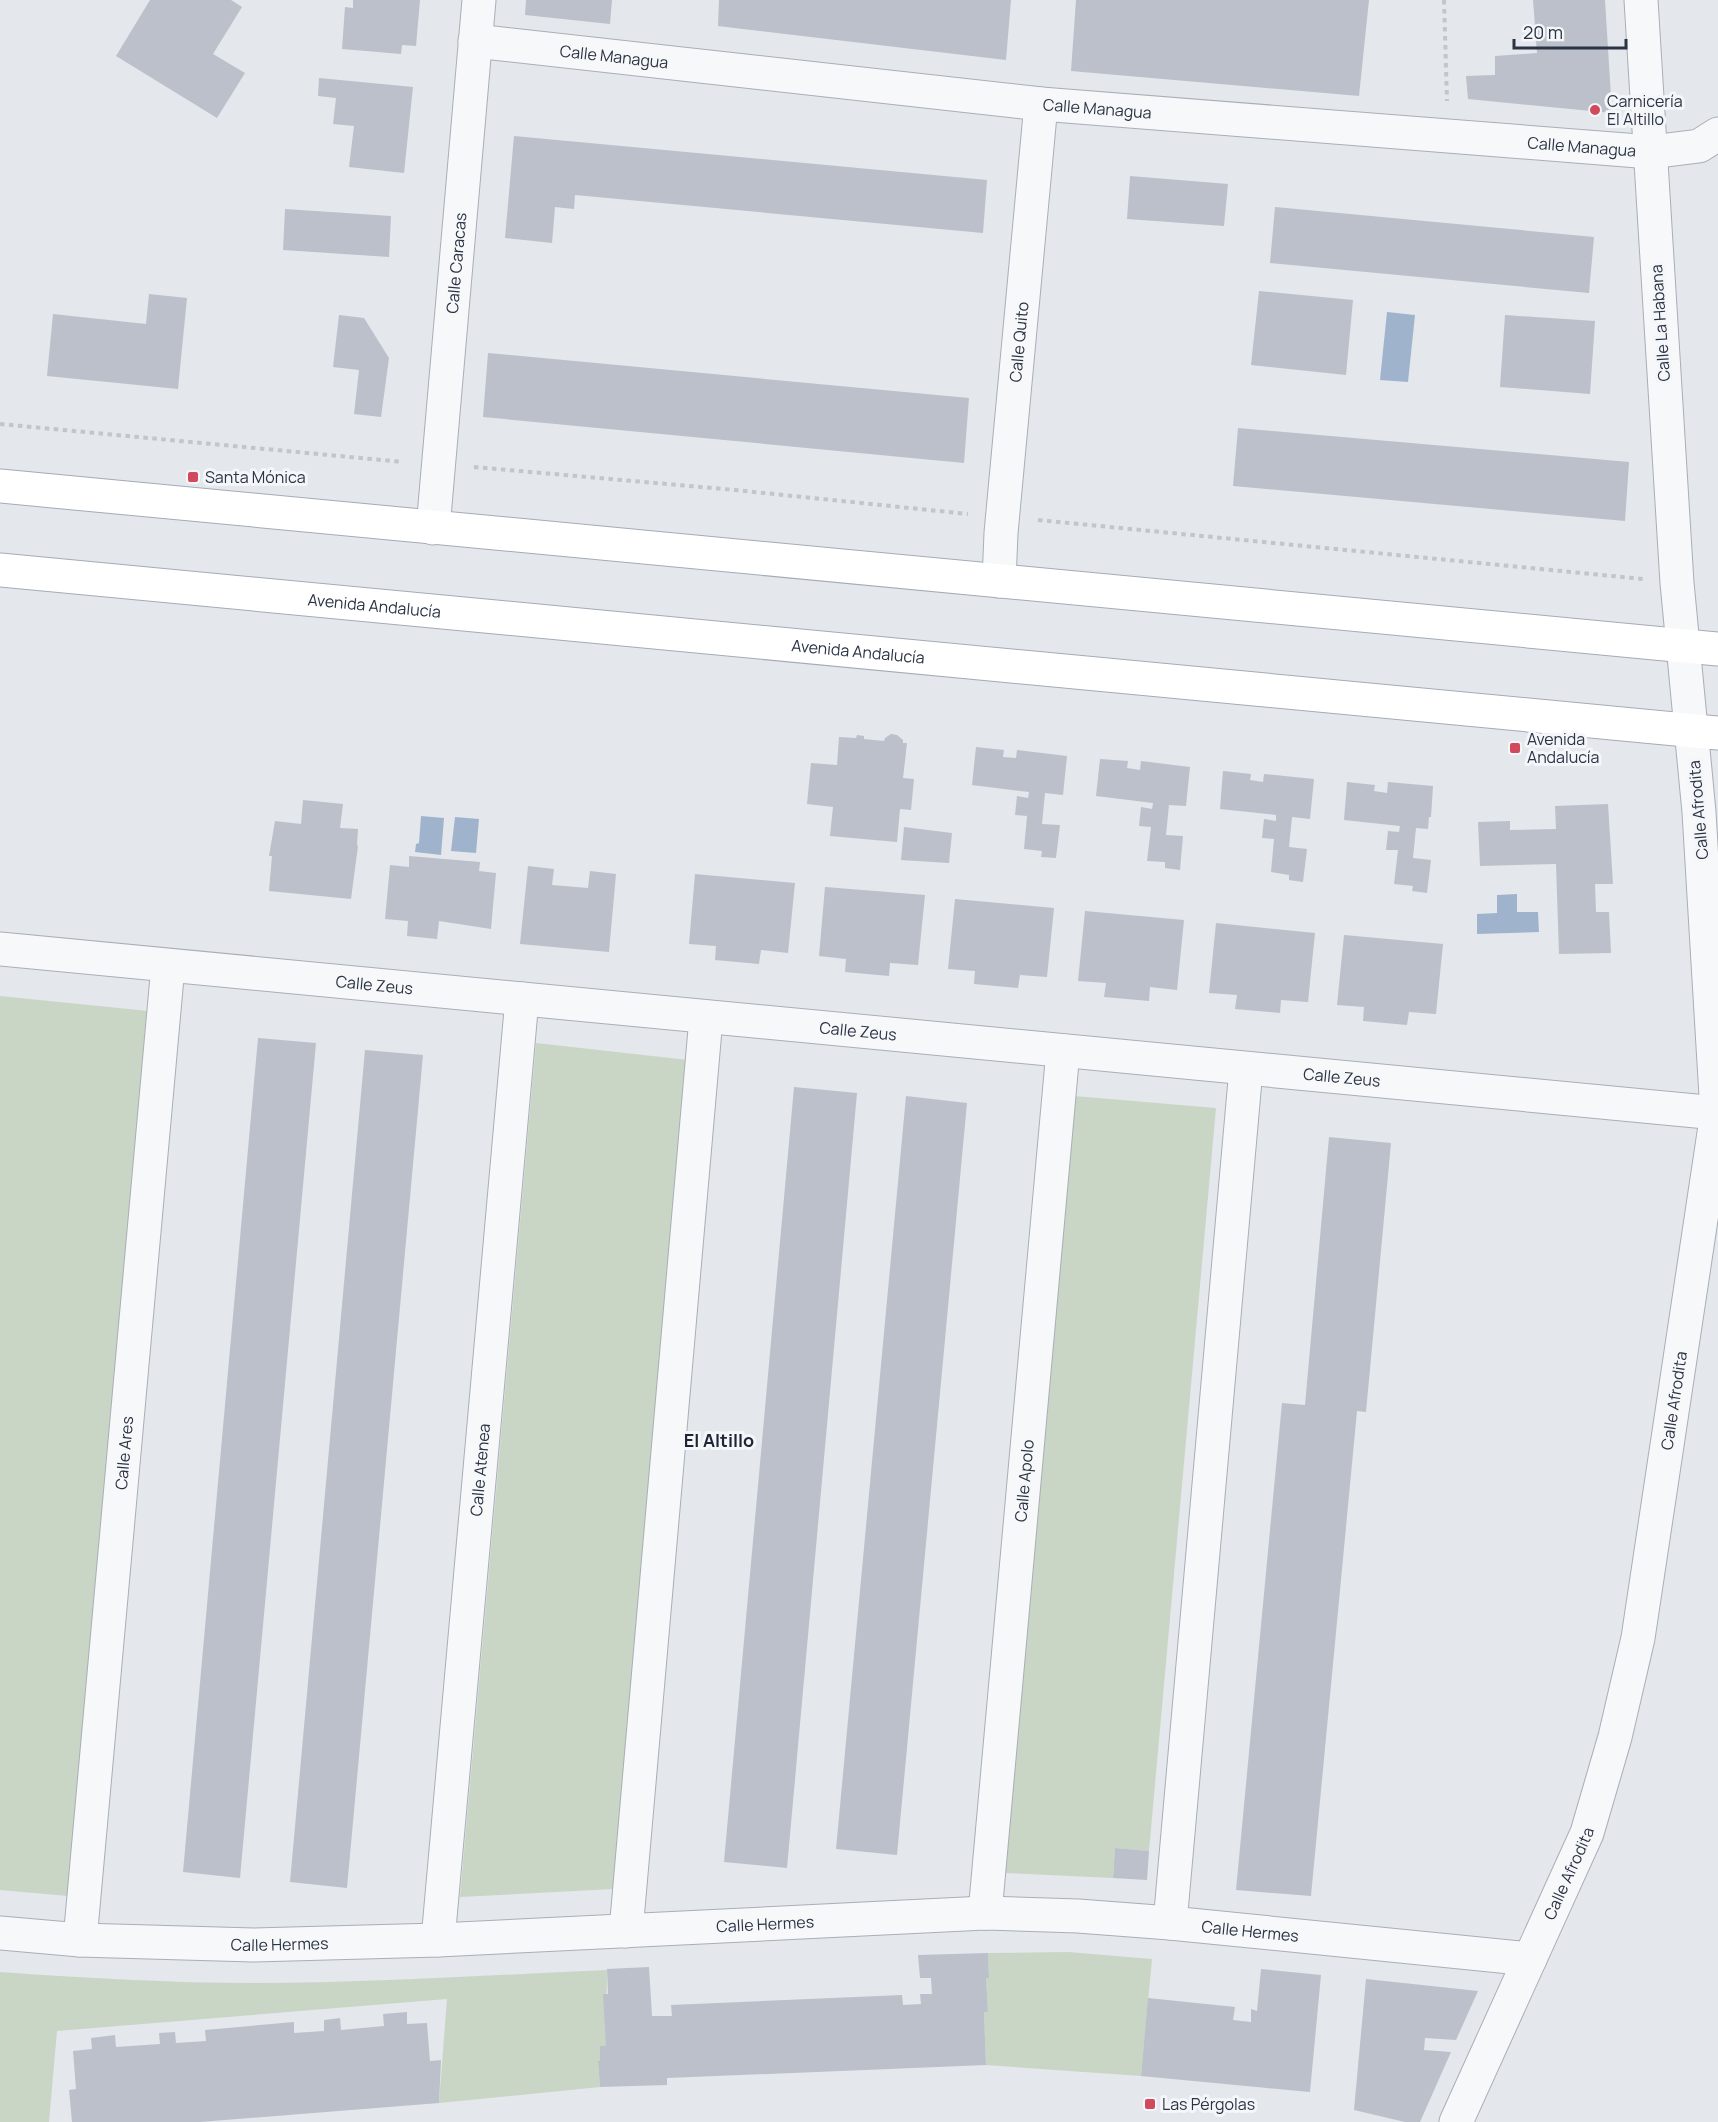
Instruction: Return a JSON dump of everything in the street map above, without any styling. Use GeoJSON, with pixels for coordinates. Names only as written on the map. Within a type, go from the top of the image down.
{"type":"FeatureCollection","features":[{"type":"Feature","properties":{"kind":"main road"},"geometry":{"type":"LineString","coordinates":[[0,486],[1718,649]]}},
{"type":"Feature","properties":{"kind":"main road","name":"Avenida Andalucía"},"geometry":{"type":"LineString","coordinates":[[0,570],[1704,732]]}},
{"type":"Feature","properties":{"kind":"street","name":"Calle Caracas"},"geometry":{"type":"LineString","coordinates":[[433,528],[479,0]]}},
{"type":"Feature","properties":{"kind":"street","name":"Calle La Habana"},"geometry":{"type":"LineString","coordinates":[[1641,0],[1682,646]]}},
{"type":"Feature","properties":{"kind":"street","name":"Calle Managua"},"geometry":{"type":"LineString","coordinates":[[475,41],[1041,104],[1651,152],[1699,146],[1718,135]]}},
{"type":"Feature","properties":{"kind":"street","name":"Calle Quito"},"geometry":{"type":"LineString","coordinates":[[999,581],[1001,533],[1041,104]]}},
{"type":"Feature","properties":{"kind":"street","name":"Calle Afrodita"},"geometry":{"type":"LineString","coordinates":[[1456,2122],[1587,1833],[1615,1737],[1638,1638],[1717,1113],[1699,812],[1704,732],[1682,646]]}},
{"type":"Feature","properties":{"kind":"street","name":"Calle Zeus"},"geometry":{"type":"LineString","coordinates":[[0,949],[1717,1113]]}},
{"type":"Feature","properties":{"kind":"street","name":"Calle Ares"},"geometry":{"type":"LineString","coordinates":[[80,1940],[168,966]]}},
{"type":"Feature","properties":{"kind":"street","name":"Calle Atenea"},"geometry":{"type":"LineString","coordinates":[[438,1940],[522,999]]}},
{"type":"Feature","properties":{"kind":"street"},"geometry":{"type":"LineString","coordinates":[[626,1931],[706,1018]]}},
{"type":"Feature","properties":{"kind":"street","name":"Calle Apolo"},"geometry":{"type":"LineString","coordinates":[[985,1913],[1063,1051]]}},
{"type":"Feature","properties":{"kind":"street"},"geometry":{"type":"LineString","coordinates":[[1170,1923],[1246,1069]]}},
{"type":"Feature","properties":{"kind":"street","name":"Calle Hermes"},"geometry":{"type":"LineString","coordinates":[[0,1933],[80,1940],[253,1946],[438,1940],[985,1913],[1078,1916],[1170,1923],[1530,1959]]}},
{"type":"Feature","properties":{"kind":"path"},"geometry":{"type":"LineString","coordinates":[[1444,0],[1447,107]]}},
{"type":"Feature","properties":{"kind":"path"},"geometry":{"type":"LineString","coordinates":[[0,424],[408,462]]}},
{"type":"Feature","properties":{"kind":"path"},"geometry":{"type":"LineString","coordinates":[[470,467],[735,490],[971,514]]}},
{"type":"Feature","properties":{"kind":"path"},"geometry":{"type":"LineString","coordinates":[[1033,520],[1644,580]]}},
{"type":"Feature","properties":{"kind":"green space"},"geometry":{"type":"Polygon","coordinates":[[[0,996],[148,1011],[68,1896],[0,1890],[0,996]]]}},
{"type":"Feature","properties":{"kind":"green space"},"geometry":{"type":"Polygon","coordinates":[[[536,1043],[688,1060],[613,1889],[460,1897],[536,1043]]]}},
{"type":"Feature","properties":{"kind":"green space"},"geometry":{"type":"Polygon","coordinates":[[[1074,1096],[1216,1108],[1149,1851],[1115,1848],[1113,1878],[1005,1873],[1074,1096]]]}},
{"type":"Feature","properties":{"kind":"green space"},"geometry":{"type":"Polygon","coordinates":[[[1068,1952],[1152,1959],[1141,2076],[986,2065],[984,2012],[988,2012],[986,1978],[989,1978],[988,1953],[1068,1952]]]}},
{"type":"Feature","properties":{"kind":"green space"},"geometry":{"type":"Polygon","coordinates":[[[607,1970],[606,2046],[598,2061],[600,2087],[439,2103],[447,1999],[57,2031],[49,2122],[0,2122],[0,1972],[128,1980],[299,1983],[607,1970]]]}},
{"type":"Feature","properties":{"kind":"water"},"geometry":{"type":"Polygon","coordinates":[[[1387,312],[1415,315],[1408,382],[1380,380],[1387,312]]]}},
{"type":"Feature","properties":{"kind":"water"},"geometry":{"type":"Polygon","coordinates":[[[421,816],[444,818],[441,855],[415,852],[416,844],[419,843],[421,816]]]}},
{"type":"Feature","properties":{"kind":"water"},"geometry":{"type":"Polygon","coordinates":[[[455,817],[479,819],[476,853],[451,851],[455,817]]]}},
{"type":"Feature","properties":{"kind":"water"},"geometry":{"type":"Polygon","coordinates":[[[1517,894],[1517,912],[1538,912],[1539,932],[1477,934],[1477,914],[1497,913],[1497,895],[1517,894]]]}},
{"type":"Feature","properties":{"kind":"building"},"geometry":{"type":"Polygon","coordinates":[[[150,0],[231,0],[242,7],[213,54],[245,73],[217,118],[116,56],[150,0]]]}},
{"type":"Feature","properties":{"kind":"building"},"geometry":{"type":"Polygon","coordinates":[[[353,0],[420,0],[416,46],[402,45],[401,54],[342,49],[345,7],[353,8],[353,0]]]}},
{"type":"Feature","properties":{"kind":"building"},"geometry":{"type":"Polygon","coordinates":[[[526,0],[612,0],[610,24],[525,15],[526,0]]]}},
{"type":"Feature","properties":{"kind":"building"},"geometry":{"type":"Polygon","coordinates":[[[719,0],[1011,0],[1006,60],[718,26],[719,0]]]}},
{"type":"Feature","properties":{"kind":"building"},"geometry":{"type":"Polygon","coordinates":[[[1076,0],[1369,0],[1359,96],[1071,71],[1076,0]]]}},
{"type":"Feature","properties":{"kind":"building"},"geometry":{"type":"Polygon","coordinates":[[[1533,0],[1605,0],[1612,113],[1468,99],[1466,76],[1495,75],[1495,56],[1537,53],[1533,0]]]}},
{"type":"Feature","properties":{"kind":"building"},"geometry":{"type":"Polygon","coordinates":[[[319,78],[413,87],[404,173],[349,167],[354,126],[333,124],[336,98],[318,96],[319,78]]]}},
{"type":"Feature","properties":{"kind":"building"},"geometry":{"type":"Polygon","coordinates":[[[514,136],[987,180],[983,233],[575,195],[574,209],[555,207],[552,243],[505,238],[514,136]]]}},
{"type":"Feature","properties":{"kind":"building"},"geometry":{"type":"Polygon","coordinates":[[[1130,176],[1228,184],[1224,226],[1127,219],[1130,176]]]}},
{"type":"Feature","properties":{"kind":"building"},"geometry":{"type":"Polygon","coordinates":[[[1275,207],[1594,237],[1589,293],[1270,263],[1275,207]]]}},
{"type":"Feature","properties":{"kind":"building"},"geometry":{"type":"Polygon","coordinates":[[[285,209],[391,216],[389,257],[283,250],[285,209]]]}},
{"type":"Feature","properties":{"kind":"building"},"geometry":{"type":"Polygon","coordinates":[[[1259,291],[1353,300],[1346,375],[1251,365],[1259,291]]]}},
{"type":"Feature","properties":{"kind":"building"},"geometry":{"type":"Polygon","coordinates":[[[149,294],[187,298],[178,389],[47,376],[53,314],[146,324],[149,294]]]}},
{"type":"Feature","properties":{"kind":"building"},"geometry":{"type":"Polygon","coordinates":[[[339,315],[364,318],[389,358],[381,417],[354,414],[359,370],[333,367],[339,315]]]}},
{"type":"Feature","properties":{"kind":"building"},"geometry":{"type":"Polygon","coordinates":[[[1505,315],[1595,321],[1590,394],[1500,387],[1505,315]]]}},
{"type":"Feature","properties":{"kind":"building"},"geometry":{"type":"Polygon","coordinates":[[[488,353],[969,398],[964,463],[483,417],[488,353]]]}},
{"type":"Feature","properties":{"kind":"building"},"geometry":{"type":"Polygon","coordinates":[[[1238,428],[1629,462],[1625,521],[1233,486],[1238,428]]]}},
{"type":"Feature","properties":{"kind":"building"},"geometry":{"type":"Polygon","coordinates":[[[891,734],[897,735],[903,743],[907,743],[903,778],[914,779],[911,810],[900,809],[897,842],[830,836],[833,807],[807,804],[811,763],[837,765],[839,737],[856,738],[857,735],[864,736],[864,739],[884,741],[891,734]]]}},
{"type":"Feature","properties":{"kind":"building"},"geometry":{"type":"Polygon","coordinates":[[[976,747],[1004,750],[1003,757],[1016,758],[1017,750],[1067,756],[1063,795],[1045,793],[1042,824],[1060,825],[1056,858],[1041,857],[1042,851],[1024,849],[1027,816],[1015,815],[1017,796],[1028,798],[1029,792],[972,785],[976,747]]]}},
{"type":"Feature","properties":{"kind":"building"},"geometry":{"type":"Polygon","coordinates":[[[1100,759],[1128,761],[1127,768],[1140,770],[1141,761],[1190,767],[1186,806],[1169,805],[1166,835],[1183,836],[1180,870],[1165,868],[1165,862],[1147,861],[1151,827],[1139,826],[1141,807],[1152,809],[1153,803],[1096,796],[1100,759]]]}},
{"type":"Feature","properties":{"kind":"building"},"geometry":{"type":"Polygon","coordinates":[[[1223,771],[1251,774],[1250,780],[1263,782],[1264,774],[1314,779],[1310,819],[1292,817],[1289,847],[1307,849],[1303,882],[1289,880],[1289,875],[1271,872],[1274,839],[1262,838],[1264,819],[1276,821],[1276,815],[1220,809],[1223,771]]]}},
{"type":"Feature","properties":{"kind":"building"},"geometry":{"type":"Polygon","coordinates":[[[1347,782],[1375,785],[1374,791],[1387,793],[1388,782],[1433,786],[1428,829],[1416,828],[1413,858],[1431,860],[1427,893],[1412,891],[1413,886],[1394,884],[1398,850],[1386,850],[1388,831],[1399,832],[1400,826],[1344,820],[1347,782]]]}},
{"type":"Feature","properties":{"kind":"building"},"geometry":{"type":"Polygon","coordinates":[[[303,800],[343,804],[340,828],[358,829],[351,899],[269,891],[272,856],[269,856],[275,821],[301,824],[303,800]]]}},
{"type":"Feature","properties":{"kind":"building"},"geometry":{"type":"Polygon","coordinates":[[[1608,804],[1613,884],[1595,884],[1596,912],[1609,912],[1611,953],[1559,954],[1556,864],[1480,866],[1478,822],[1510,821],[1510,830],[1556,829],[1555,806],[1608,804]]]}},
{"type":"Feature","properties":{"kind":"building"},"geometry":{"type":"Polygon","coordinates":[[[904,827],[952,833],[949,863],[901,860],[904,827]]]}},
{"type":"Feature","properties":{"kind":"building"},"geometry":{"type":"Polygon","coordinates":[[[409,856],[480,862],[479,871],[496,873],[491,929],[439,921],[437,939],[407,936],[408,921],[385,919],[390,865],[409,867],[409,856]]]}},
{"type":"Feature","properties":{"kind":"building"},"geometry":{"type":"Polygon","coordinates":[[[528,866],[554,869],[552,885],[588,888],[590,871],[616,874],[609,952],[520,944],[528,866]]]}},
{"type":"Feature","properties":{"kind":"building"},"geometry":{"type":"Polygon","coordinates":[[[695,874],[795,883],[788,953],[761,950],[759,964],[715,960],[716,946],[689,944],[695,874]]]}},
{"type":"Feature","properties":{"kind":"building"},"geometry":{"type":"Polygon","coordinates":[[[825,887],[925,895],[918,965],[890,963],[889,976],[845,972],[846,959],[819,956],[825,887]]]}},
{"type":"Feature","properties":{"kind":"building"},"geometry":{"type":"Polygon","coordinates":[[[955,899],[1054,908],[1047,977],[1020,975],[1018,988],[974,984],[975,971],[948,969],[955,899]]]}},
{"type":"Feature","properties":{"kind":"building"},"geometry":{"type":"Polygon","coordinates":[[[1085,911],[1184,920],[1177,990],[1150,987],[1149,1001],[1104,997],[1106,983],[1078,981],[1085,911]]]}},
{"type":"Feature","properties":{"kind":"building"},"geometry":{"type":"Polygon","coordinates":[[[1216,923],[1315,933],[1308,1002],[1281,1000],[1280,1013],[1235,1009],[1237,995],[1209,993],[1216,923]]]}},
{"type":"Feature","properties":{"kind":"building"},"geometry":{"type":"Polygon","coordinates":[[[1344,935],[1443,944],[1436,1014],[1409,1012],[1407,1025],[1363,1021],[1364,1007],[1337,1005],[1344,935]]]}},
{"type":"Feature","properties":{"kind":"building"},"geometry":{"type":"Polygon","coordinates":[[[258,1038],[316,1043],[240,1878],[183,1872],[258,1038]]]}},
{"type":"Feature","properties":{"kind":"building"},"geometry":{"type":"Polygon","coordinates":[[[365,1050],[423,1055],[347,1888],[290,1882],[365,1050]]]}},
{"type":"Feature","properties":{"kind":"building"},"geometry":{"type":"Polygon","coordinates":[[[794,1087],[857,1093],[787,1868],[724,1862],[794,1087]]]}},
{"type":"Feature","properties":{"kind":"building"},"geometry":{"type":"Polygon","coordinates":[[[906,1096],[967,1103],[897,1855],[836,1849],[906,1096]]]}},
{"type":"Feature","properties":{"kind":"building"},"geometry":{"type":"Polygon","coordinates":[[[1329,1137],[1391,1143],[1366,1412],[1357,1411],[1311,1896],[1236,1890],[1282,1403],[1305,1405],[1329,1137]]]}},
{"type":"Feature","properties":{"kind":"building"},"geometry":{"type":"Polygon","coordinates":[[[1115,1848],[1149,1851],[1147,1880],[1113,1878],[1115,1848]]]}},
{"type":"Feature","properties":{"kind":"building"},"geometry":{"type":"Polygon","coordinates":[[[988,1953],[989,1978],[986,1978],[988,2012],[984,2012],[986,2065],[667,2078],[667,2085],[600,2087],[598,2061],[600,2061],[600,2046],[606,2046],[603,1994],[608,1994],[607,1969],[649,1967],[652,2016],[672,2016],[671,2005],[902,1995],[903,2005],[921,2004],[920,1994],[932,1994],[931,1978],[920,1978],[918,1955],[988,1953]]]}},
{"type":"Feature","properties":{"kind":"building"},"geometry":{"type":"Polygon","coordinates":[[[1261,1969],[1321,1975],[1310,2092],[1141,2076],[1148,1998],[1235,2007],[1233,2020],[1251,2022],[1251,2009],[1257,2011],[1261,1969]]]}},
{"type":"Feature","properties":{"kind":"building"},"geometry":{"type":"Polygon","coordinates":[[[1366,1979],[1478,1991],[1456,2040],[1425,2038],[1424,2050],[1451,2052],[1420,2122],[1405,2122],[1354,2110],[1366,1979]]]}},
{"type":"Feature","properties":{"kind":"building"},"geometry":{"type":"Polygon","coordinates":[[[407,2012],[407,2024],[427,2023],[430,2061],[441,2060],[439,2103],[200,2122],[72,2122],[69,2090],[76,2089],[73,2051],[92,2049],[91,2038],[115,2035],[116,2047],[160,2044],[159,2033],[175,2032],[176,2043],[206,2041],[205,2030],[294,2022],[294,2033],[324,2031],[324,2020],[340,2018],[341,2030],[384,2026],[383,2014],[407,2012]]]}},
{"type":"Feature","properties":{"kind":"place","name":"Carnicería El Altillo"},"geometry":{"type":"Point","coordinates":[1595,110]}},
{"type":"Feature","properties":{"kind":"place","name":"Santa Mónica"},"geometry":{"type":"Point","coordinates":[193,477]}},
{"type":"Feature","properties":{"kind":"place","name":"Avenida Andalucía"},"geometry":{"type":"Point","coordinates":[1515,748]}},
{"type":"Feature","properties":{"kind":"place","name":"Las Pérgolas"},"geometry":{"type":"Point","coordinates":[1150,2104]}},
{"type":"Feature","properties":{"kind":"district","name":"El Altillo"},"geometry":{"type":"Point","coordinates":[719,1440]}}]}
